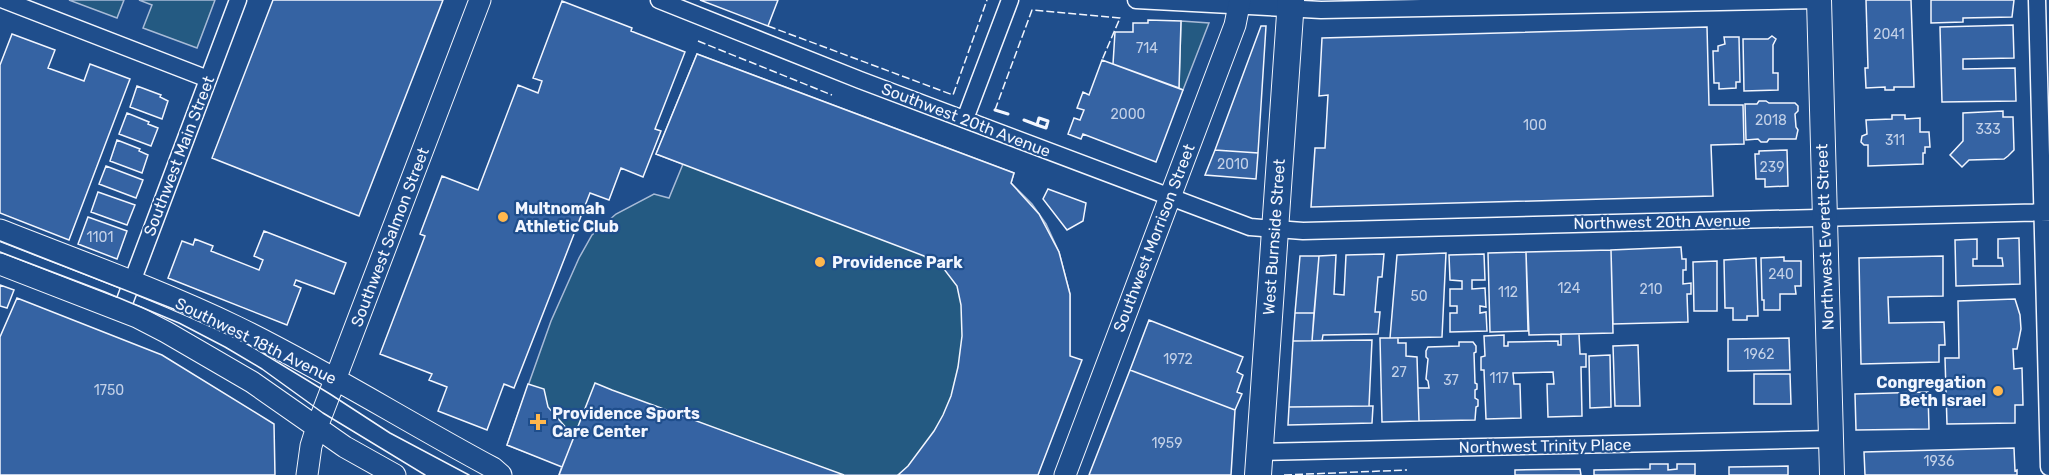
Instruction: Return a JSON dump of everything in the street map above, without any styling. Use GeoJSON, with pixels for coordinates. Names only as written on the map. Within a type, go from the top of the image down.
{"type":"FeatureCollection","features":[{"type":"Feature","properties":{"kind":"main road","name":"Northwest Everett Street"},"geometry":{"type":"LineString","coordinates":[[1819,0],[1832,475]]}},
{"type":"Feature","properties":{"kind":"main road","name":"West Burnside Street"},"geometry":{"type":"LineString","coordinates":[[1259,464],[1291,4]]}},
{"type":"Feature","properties":{"kind":"street"},"geometry":{"type":"LineString","coordinates":[[4,0],[208,79]]}},
{"type":"Feature","properties":{"kind":"street","name":"Southwest Main Street"},"geometry":{"type":"LineString","coordinates":[[121,311],[238,0]]}},
{"type":"Feature","properties":{"kind":"street","name":"Southwest Salmon Street"},"geometry":{"type":"LineString","coordinates":[[307,475],[311,446],[317,427],[480,0]]}},
{"type":"Feature","properties":{"kind":"street","name":"Southwest 20th Avenue"},"geometry":{"type":"LineString","coordinates":[[659,0],[808,60],[1169,197],[1251,227],[1275,229]]}},
{"type":"Feature","properties":{"kind":"street"},"geometry":{"type":"LineString","coordinates":[[965,119],[1010,0]]}},
{"type":"Feature","properties":{"kind":"street"},"geometry":{"type":"LineString","coordinates":[[1136,0],[1291,4],[1326,10],[1819,0]]}},
{"type":"Feature","properties":{"kind":"street"},"geometry":{"type":"LineString","coordinates":[[2037,0],[2046,212],[2049,467]]}},
{"type":"Feature","properties":{"kind":"street","name":"Southwest Morrison Street"},"geometry":{"type":"LineString","coordinates":[[1065,475],[1235,25],[1239,3]]}},
{"type":"Feature","properties":{"kind":"street","name":"Northwest 20th Avenue"},"geometry":{"type":"LineString","coordinates":[[1275,229],[1303,231],[2046,212]]}},
{"type":"Feature","properties":{"kind":"street","name":"Southwest 18th Avenue"},"geometry":{"type":"LineString","coordinates":[[0,230],[132,282],[234,326],[336,379],[493,468],[501,475]]}},
{"type":"Feature","properties":{"kind":"street","name":"Southwest 18th Avenue"},"geometry":{"type":"LineString","coordinates":[[0,264],[121,311],[165,332],[244,377],[345,447],[395,475]]}},
{"type":"Feature","properties":{"kind":"street","name":"Northwest Trinity Place"},"geometry":{"type":"LineString","coordinates":[[1259,464],[1831,439]]}},
{"type":"Feature","properties":{"kind":"shaded area"},"geometry":{"type":"Polygon","coordinates":[[[69,0],[124,0],[117,18],[69,0]]]}},
{"type":"Feature","properties":{"kind":"shaded area"},"geometry":{"type":"Polygon","coordinates":[[[139,0],[215,0],[197,48],[143,28],[152,5],[139,0]]]}},
{"type":"Feature","properties":{"kind":"shaded area"},"geometry":{"type":"Polygon","coordinates":[[[1181,21],[1209,23],[1183,90],[1179,88],[1181,21]]]}},
{"type":"Feature","properties":{"kind":"shaded area","name":"Providence Park"},"geometry":{"type":"Polygon","coordinates":[[[697,54],[1014,173],[1011,183],[1032,204],[1046,224],[1059,252],[1070,294],[1070,356],[1038,475],[559,475],[562,466],[507,445],[551,321],[579,258],[592,235],[616,214],[654,194],[669,198],[683,164],[656,154],[697,54]]]}},
{"type":"Feature","properties":{"kind":"building"},"geometry":{"type":"Polygon","coordinates":[[[273,0],[443,0],[359,216],[212,158],[273,0]]]}},
{"type":"Feature","properties":{"kind":"building"},"geometry":{"type":"Polygon","coordinates":[[[700,0],[778,0],[768,26],[700,0]]]}},
{"type":"Feature","properties":{"kind":"building"},"geometry":{"type":"Polygon","coordinates":[[[1866,0],[1911,0],[1914,87],[1894,87],[1894,90],[1885,90],[1885,87],[1866,88],[1865,68],[1868,68],[1866,0]]]}},
{"type":"Feature","properties":{"kind":"building"},"geometry":{"type":"Polygon","coordinates":[[[1931,0],[2014,0],[2012,17],[1963,18],[1963,22],[1931,23],[1931,0]]]}},
{"type":"Feature","properties":{"kind":"building","name":"Multnomah Athletic Club"},"geometry":{"type":"Polygon","coordinates":[[[562,1],[632,28],[631,31],[685,52],[655,129],[661,131],[643,177],[621,168],[609,200],[590,193],[514,388],[504,384],[487,430],[438,411],[447,387],[429,380],[432,374],[380,354],[425,236],[420,234],[442,176],[478,190],[518,85],[538,93],[542,81],[533,78],[562,1]]]}},
{"type":"Feature","properties":{"kind":"building"},"geometry":{"type":"Polygon","coordinates":[[[1148,20],[1181,21],[1179,88],[1113,64],[1115,32],[1133,32],[1133,23],[1148,23],[1148,20]]]}},
{"type":"Feature","properties":{"kind":"building"},"geometry":{"type":"Polygon","coordinates":[[[2013,25],[2014,58],[1963,59],[1963,69],[2015,68],[2016,101],[1942,102],[1940,27],[2013,25]]]}},
{"type":"Feature","properties":{"kind":"building"},"geometry":{"type":"Polygon","coordinates":[[[1261,26],[1266,26],[1258,153],[1215,150],[1261,26]]]}},
{"type":"Feature","properties":{"kind":"building"},"geometry":{"type":"Polygon","coordinates":[[[1707,27],[1709,105],[1743,105],[1744,144],[1711,145],[1713,196],[1311,207],[1315,148],[1325,148],[1328,95],[1319,96],[1322,38],[1707,27]]]}},
{"type":"Feature","properties":{"kind":"building"},"geometry":{"type":"Polygon","coordinates":[[[12,34],[55,50],[48,68],[84,81],[90,64],[130,79],[69,240],[0,213],[0,65],[12,34]]]}},
{"type":"Feature","properties":{"kind":"building"},"geometry":{"type":"Polygon","coordinates":[[[1772,36],[1776,39],[1773,45],[1773,73],[1778,73],[1778,90],[1744,91],[1743,39],[1768,39],[1772,36]]]}},
{"type":"Feature","properties":{"kind":"building"},"geometry":{"type":"Polygon","coordinates":[[[1724,37],[1739,37],[1740,82],[1736,82],[1736,88],[1719,89],[1719,83],[1714,83],[1713,51],[1718,51],[1718,46],[1725,44],[1724,37]]]}},
{"type":"Feature","properties":{"kind":"building"},"geometry":{"type":"Polygon","coordinates":[[[697,54],[1014,173],[1011,183],[1039,214],[1059,252],[1070,294],[1070,356],[1082,360],[1038,475],[898,475],[908,466],[934,431],[951,396],[962,336],[961,305],[957,286],[944,269],[924,256],[656,154],[697,54]]]}},
{"type":"Feature","properties":{"kind":"building"},"geometry":{"type":"Polygon","coordinates":[[[1102,60],[1183,90],[1156,162],[1083,134],[1081,139],[1068,134],[1074,118],[1080,120],[1084,110],[1077,108],[1083,92],[1089,95],[1102,60]]]}},
{"type":"Feature","properties":{"kind":"building"},"geometry":{"type":"Polygon","coordinates":[[[137,86],[161,95],[160,97],[168,101],[162,119],[130,107],[137,86]]]}},
{"type":"Feature","properties":{"kind":"building"},"geometry":{"type":"Polygon","coordinates":[[[1759,101],[1795,103],[1798,106],[1795,114],[1798,130],[1796,139],[1769,139],[1767,142],[1761,142],[1758,139],[1746,140],[1745,104],[1757,104],[1759,101]]]}},
{"type":"Feature","properties":{"kind":"building"},"geometry":{"type":"Polygon","coordinates":[[[2003,111],[2003,117],[2013,117],[2014,150],[2004,159],[1969,160],[1962,167],[1950,155],[1963,141],[1963,113],[2003,111]]]}},
{"type":"Feature","properties":{"kind":"building"},"geometry":{"type":"Polygon","coordinates":[[[127,113],[158,128],[151,146],[119,134],[127,113]]]}},
{"type":"Feature","properties":{"kind":"building"},"geometry":{"type":"Polygon","coordinates":[[[1892,115],[1905,115],[1905,119],[1920,118],[1920,132],[1929,132],[1930,147],[1925,147],[1923,164],[1868,166],[1868,145],[1861,142],[1862,136],[1867,134],[1866,120],[1892,119],[1892,115]]]}},
{"type":"Feature","properties":{"kind":"building"},"geometry":{"type":"Polygon","coordinates":[[[117,140],[140,149],[139,151],[148,155],[142,173],[110,161],[117,140]]]}},
{"type":"Feature","properties":{"kind":"building"},"geometry":{"type":"Polygon","coordinates":[[[1215,150],[1258,153],[1256,179],[1205,175],[1215,150]]]}},
{"type":"Feature","properties":{"kind":"building"},"geometry":{"type":"Polygon","coordinates":[[[1787,150],[1788,186],[1765,187],[1765,179],[1756,179],[1755,154],[1759,154],[1759,151],[1787,150]]]}},
{"type":"Feature","properties":{"kind":"building"},"geometry":{"type":"Polygon","coordinates":[[[106,166],[143,180],[136,198],[99,184],[106,166]]]}},
{"type":"Feature","properties":{"kind":"building"},"geometry":{"type":"Polygon","coordinates":[[[1048,189],[1086,203],[1083,221],[1067,230],[1043,199],[1048,189]]]}},
{"type":"Feature","properties":{"kind":"building"},"geometry":{"type":"Polygon","coordinates":[[[98,192],[135,205],[127,225],[91,212],[98,192]]]}},
{"type":"Feature","properties":{"kind":"building"},"geometry":{"type":"Polygon","coordinates":[[[88,217],[127,231],[117,259],[78,244],[88,217]]]}},
{"type":"Feature","properties":{"kind":"building"},"geometry":{"type":"Polygon","coordinates":[[[264,231],[346,263],[334,294],[296,280],[294,285],[301,288],[287,325],[168,278],[182,241],[193,245],[195,239],[213,246],[211,251],[259,270],[263,260],[254,256],[264,231]]]}},
{"type":"Feature","properties":{"kind":"building"},"geometry":{"type":"Polygon","coordinates":[[[2019,238],[2020,284],[1956,286],[1955,240],[1977,239],[1977,259],[1973,259],[1973,266],[2003,266],[2002,258],[1998,258],[1998,239],[2019,238]]]}},
{"type":"Feature","properties":{"kind":"building"},"geometry":{"type":"Polygon","coordinates":[[[1681,247],[1682,259],[1686,259],[1683,284],[1691,283],[1691,294],[1687,294],[1688,322],[1613,324],[1611,250],[1681,247]]]}},
{"type":"Feature","properties":{"kind":"building"},"geometry":{"type":"Polygon","coordinates":[[[1611,250],[1613,333],[1529,335],[1526,252],[1611,250]]]}},
{"type":"Feature","properties":{"kind":"building"},"geometry":{"type":"Polygon","coordinates":[[[1526,252],[1528,331],[1490,332],[1488,253],[1526,252]]]}},
{"type":"Feature","properties":{"kind":"building"},"geometry":{"type":"Polygon","coordinates":[[[1446,253],[1442,337],[1390,338],[1397,255],[1446,253]]]}},
{"type":"Feature","properties":{"kind":"building"},"geometry":{"type":"Polygon","coordinates":[[[1384,254],[1382,277],[1378,277],[1375,312],[1380,312],[1378,334],[1323,335],[1322,341],[1312,341],[1319,256],[1336,255],[1334,294],[1344,295],[1346,255],[1384,254]]]}},
{"type":"Feature","properties":{"kind":"building"},"geometry":{"type":"Polygon","coordinates":[[[1484,254],[1485,280],[1472,280],[1472,289],[1485,288],[1486,307],[1480,306],[1480,313],[1486,312],[1487,331],[1450,332],[1450,313],[1457,313],[1457,306],[1450,306],[1450,289],[1462,289],[1462,281],[1450,280],[1449,255],[1484,254]]]}},
{"type":"Feature","properties":{"kind":"building"},"geometry":{"type":"Polygon","coordinates":[[[1300,256],[1319,256],[1314,313],[1295,313],[1300,256]]]}},
{"type":"Feature","properties":{"kind":"building"},"geometry":{"type":"Polygon","coordinates":[[[1943,256],[1943,296],[1888,297],[1889,323],[1944,322],[1945,345],[1939,345],[1939,362],[1861,364],[1859,258],[1943,256]]]}},
{"type":"Feature","properties":{"kind":"building"},"geometry":{"type":"Polygon","coordinates":[[[1784,257],[1784,261],[1801,261],[1801,286],[1795,286],[1796,294],[1780,294],[1780,310],[1764,310],[1761,258],[1784,257]]]}},
{"type":"Feature","properties":{"kind":"building"},"geometry":{"type":"Polygon","coordinates":[[[1756,258],[1758,316],[1747,316],[1747,320],[1733,320],[1733,308],[1725,308],[1724,260],[1756,258]]]}},
{"type":"Feature","properties":{"kind":"building"},"geometry":{"type":"Polygon","coordinates":[[[1717,261],[1717,311],[1694,311],[1693,262],[1717,261]]]}},
{"type":"Feature","properties":{"kind":"building"},"geometry":{"type":"Polygon","coordinates":[[[0,285],[14,290],[7,308],[0,306],[0,285]]]}},
{"type":"Feature","properties":{"kind":"building"},"geometry":{"type":"Polygon","coordinates":[[[17,298],[162,355],[274,424],[275,475],[0,475],[0,337],[17,298]]]}},
{"type":"Feature","properties":{"kind":"building"},"geometry":{"type":"Polygon","coordinates":[[[2015,299],[2021,329],[2017,349],[2013,349],[2014,369],[2022,368],[2023,405],[2015,405],[2015,423],[1947,424],[1945,358],[1959,358],[1958,301],[2015,299]]]}},
{"type":"Feature","properties":{"kind":"building"},"geometry":{"type":"Polygon","coordinates":[[[1295,313],[1314,313],[1312,341],[1293,341],[1295,313]]]}},
{"type":"Feature","properties":{"kind":"building"},"geometry":{"type":"Polygon","coordinates":[[[1149,320],[1243,357],[1237,372],[1243,375],[1237,392],[1242,394],[1235,410],[1130,370],[1149,320]]]}},
{"type":"Feature","properties":{"kind":"building"},"geometry":{"type":"Polygon","coordinates":[[[1561,334],[1579,334],[1580,354],[1586,354],[1586,367],[1581,367],[1582,416],[1548,417],[1547,384],[1554,384],[1553,372],[1513,373],[1514,384],[1520,384],[1521,418],[1486,419],[1484,370],[1481,370],[1481,357],[1485,356],[1484,336],[1504,335],[1504,346],[1508,346],[1508,342],[1558,341],[1558,345],[1561,345],[1561,334]]]}},
{"type":"Feature","properties":{"kind":"building"},"geometry":{"type":"Polygon","coordinates":[[[1380,338],[1398,338],[1398,343],[1406,343],[1406,356],[1417,357],[1419,421],[1382,422],[1380,338]]]}},
{"type":"Feature","properties":{"kind":"building"},"geometry":{"type":"Polygon","coordinates":[[[1789,338],[1790,370],[1728,371],[1728,339],[1789,338]]]}},
{"type":"Feature","properties":{"kind":"building"},"geometry":{"type":"Polygon","coordinates":[[[1372,340],[1369,406],[1289,407],[1293,341],[1372,340]]]}},
{"type":"Feature","properties":{"kind":"building"},"geometry":{"type":"Polygon","coordinates":[[[1459,342],[1473,342],[1476,346],[1474,353],[1475,383],[1477,384],[1475,398],[1478,400],[1478,406],[1475,420],[1419,421],[1418,388],[1429,388],[1426,379],[1428,347],[1459,346],[1459,342]]]}},
{"type":"Feature","properties":{"kind":"building"},"geometry":{"type":"Polygon","coordinates":[[[1638,345],[1640,406],[1615,406],[1613,346],[1638,345]]]}},
{"type":"Feature","properties":{"kind":"building"},"geometry":{"type":"Polygon","coordinates":[[[1610,355],[1611,407],[1590,408],[1589,356],[1610,355]]]}},
{"type":"Feature","properties":{"kind":"building"},"geometry":{"type":"Polygon","coordinates":[[[1130,370],[1235,410],[1231,475],[1089,475],[1130,370]]]}},
{"type":"Feature","properties":{"kind":"building"},"geometry":{"type":"Polygon","coordinates":[[[1754,374],[1790,374],[1791,404],[1754,404],[1754,374]]]}},
{"type":"Feature","properties":{"kind":"building"},"geometry":{"type":"Polygon","coordinates":[[[595,383],[612,390],[844,475],[559,475],[595,383]]]}},
{"type":"Feature","properties":{"kind":"building","name":"Providence Sports Care Center"},"geometry":{"type":"Polygon","coordinates":[[[528,384],[544,389],[548,407],[574,437],[562,467],[507,445],[528,384]]]}},
{"type":"Feature","properties":{"kind":"building"},"geometry":{"type":"Polygon","coordinates":[[[1928,392],[1929,429],[1856,430],[1855,394],[1928,392]]]}},
{"type":"Feature","properties":{"kind":"building"},"geometry":{"type":"Polygon","coordinates":[[[1373,406],[1372,423],[1288,425],[1289,407],[1373,406]]]}},
{"type":"Feature","properties":{"kind":"building"},"geometry":{"type":"Polygon","coordinates":[[[2014,448],[2017,475],[1865,475],[1864,452],[2014,448]]]}},
{"type":"Feature","properties":{"kind":"building"},"geometry":{"type":"Polygon","coordinates":[[[1650,464],[1668,464],[1668,470],[1677,469],[1677,464],[1695,464],[1695,475],[1594,475],[1594,470],[1650,469],[1650,464]]]}},
{"type":"Feature","properties":{"kind":"building"},"geometry":{"type":"Polygon","coordinates":[[[1788,466],[1788,475],[1729,475],[1729,467],[1788,466]]]}},
{"type":"Feature","properties":{"kind":"building"},"geometry":{"type":"Polygon","coordinates":[[[1580,469],[1581,475],[1515,475],[1515,470],[1580,469]]]}},
{"type":"Feature","properties":{"kind":"tram line"},"geometry":{"type":"LineString","coordinates":[[0,241],[186,314],[236,337],[390,433],[469,475]]}},
{"type":"Feature","properties":{"kind":"tram line"},"geometry":{"type":"LineString","coordinates":[[0,252],[179,323],[225,347],[262,369],[323,413],[425,475]]}},
{"type":"Feature","properties":{"kind":"fence"},"geometry":{"type":"LineString","coordinates":[[768,26],[953,95],[987,0]]}},
{"type":"Feature","properties":{"kind":"fence"},"geometry":{"type":"LineString","coordinates":[[995,110],[1032,10],[1120,18],[1102,60]]}},
{"type":"Feature","properties":{"kind":"fence"},"geometry":{"type":"LineString","coordinates":[[698,41],[832,95]]}},
{"type":"Feature","properties":{"kind":"fence"},"geometry":{"type":"LineString","coordinates":[[1284,475],[1407,470]]}},
{"type":"Feature","properties":{"kind":"wall"},"geometry":{"type":"LineString","coordinates":[[995,110],[1008,114]]}},
{"type":"Feature","properties":{"kind":"wall"},"geometry":{"type":"LineString","coordinates":[[1024,120],[1037,125],[1039,118],[1048,121],[1046,128],[1037,125]]}},
{"type":"Feature","properties":{"kind":"place","name":"Multnomah Athletic Club"},"geometry":{"type":"Point","coordinates":[503,217]}},
{"type":"Feature","properties":{"kind":"place","name":"Providence Park"},"geometry":{"type":"Point","coordinates":[820,262]}},
{"type":"Feature","properties":{"kind":"place","name":"Congregation Beth Israel"},"geometry":{"type":"Point","coordinates":[1998,391]}},
{"type":"Feature","properties":{"kind":"place","name":"Providence Sports Care Center"},"geometry":{"type":"Point","coordinates":[538,422]}}]}
